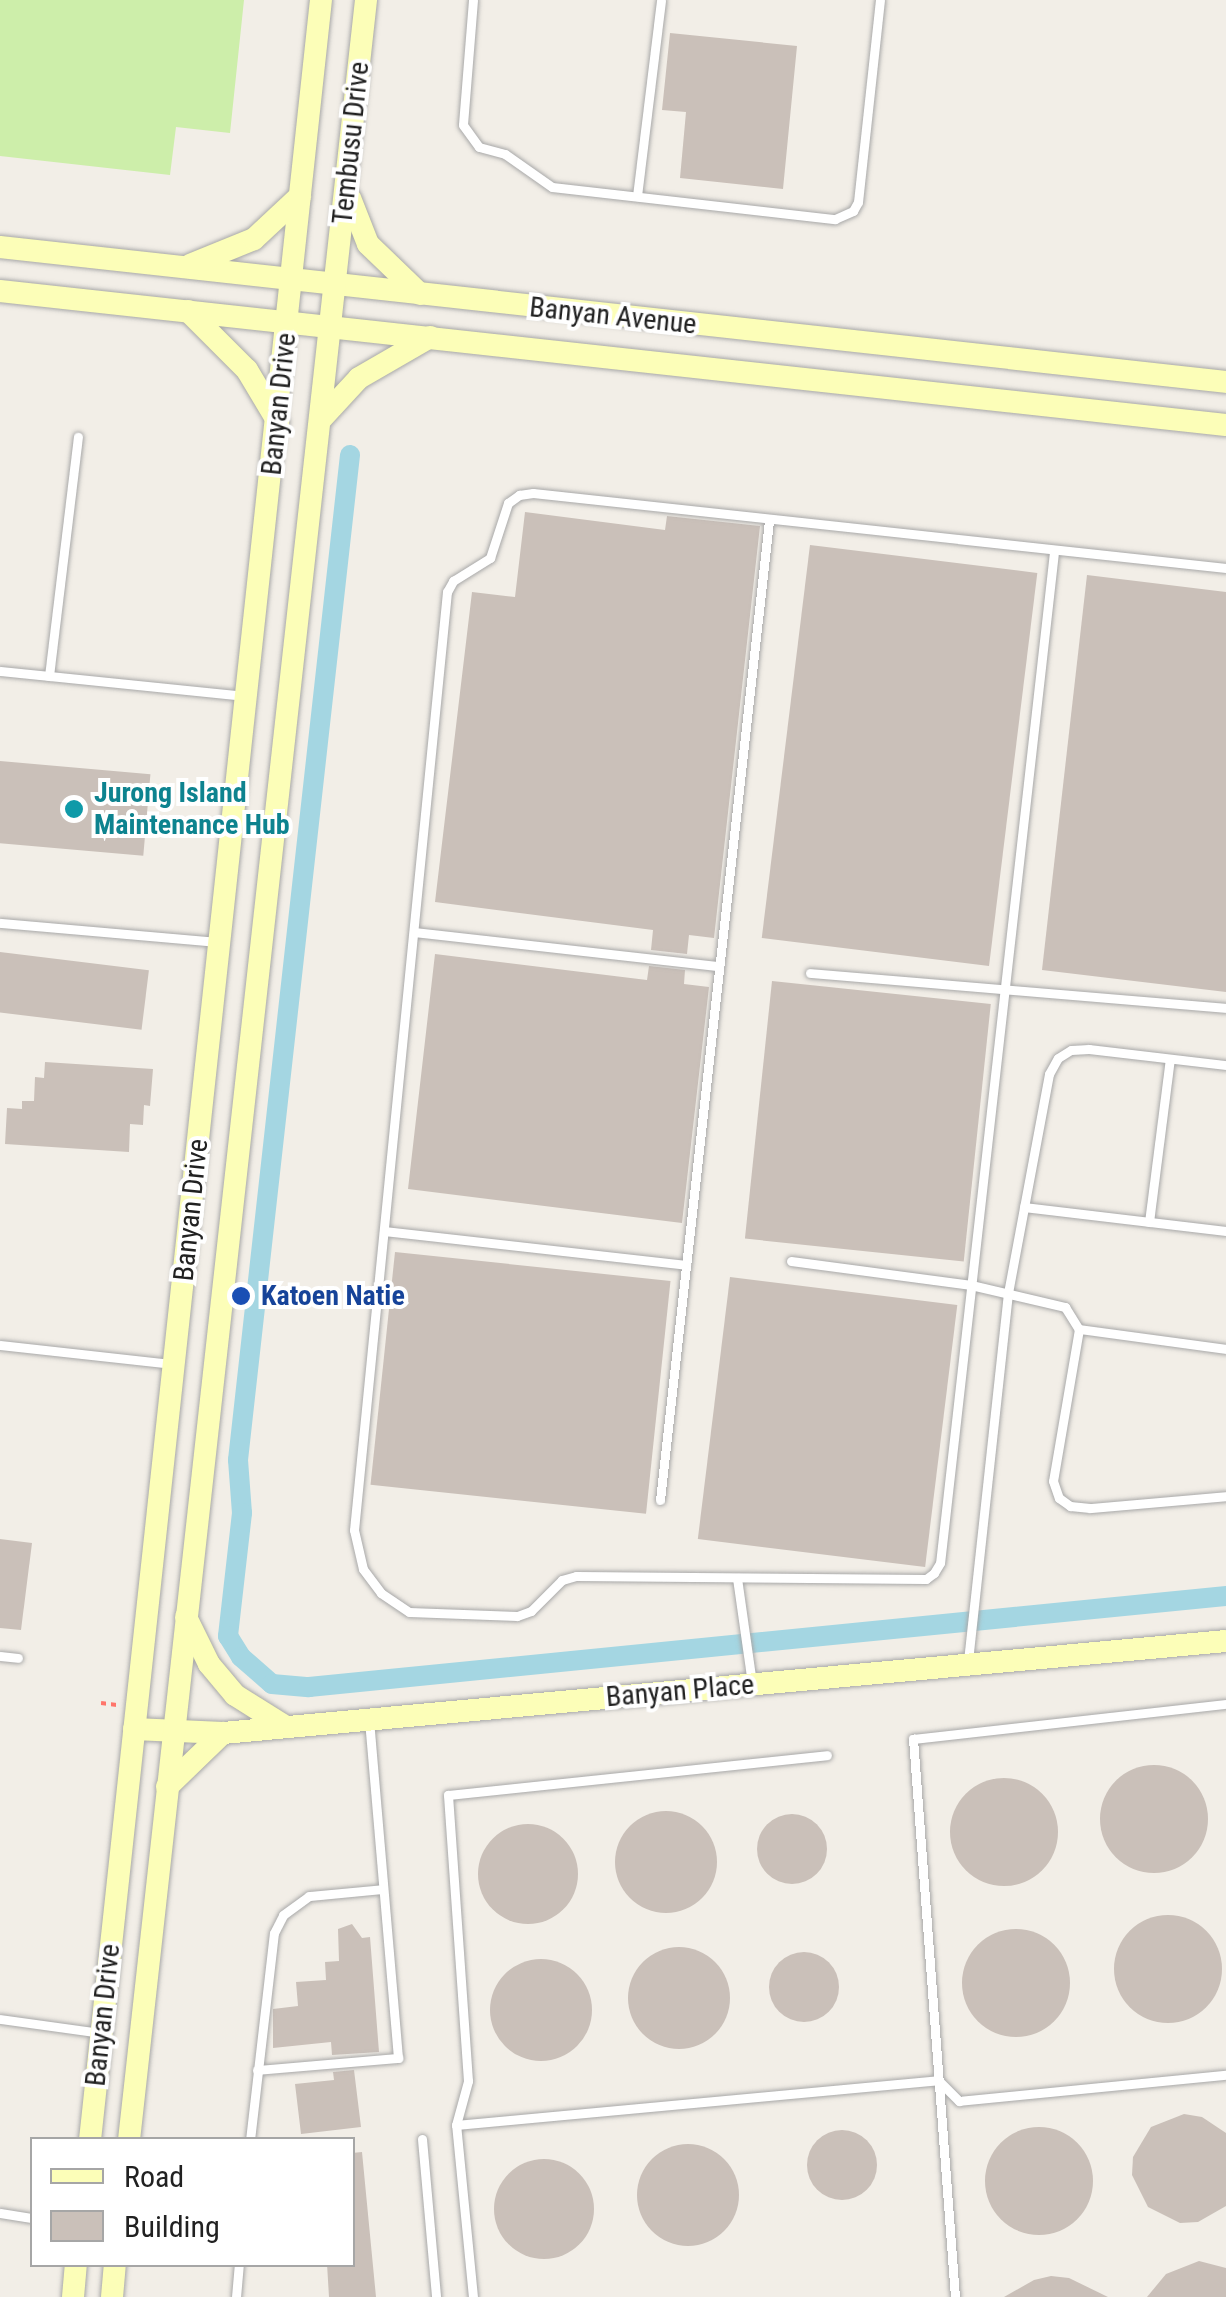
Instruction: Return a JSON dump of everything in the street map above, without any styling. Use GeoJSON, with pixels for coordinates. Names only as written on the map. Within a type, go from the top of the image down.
{"type":"FeatureCollection","features":[{"type":"Feature","properties":{"kind":"street","name":"Tembusu Drive"},"geometry":{"type":"LineString","coordinates":[[290,280],[321,0]]}},
{"type":"Feature","properties":{"kind":"street","name":"Tembusu Drive"},"geometry":{"type":"LineString","coordinates":[[335,286],[366,0]]}},
{"type":"Feature","properties":{"kind":"street"},"geometry":{"type":"LineString","coordinates":[[346,184],[368,244],[421,295]]}},
{"type":"Feature","properties":{"kind":"street"},"geometry":{"type":"LineString","coordinates":[[182,268],[254,239],[300,196]]}},
{"type":"Feature","properties":{"kind":"street","name":"Banyan Avenue"},"geometry":{"type":"LineString","coordinates":[[0,247],[1226,382]]}},
{"type":"Feature","properties":{"kind":"street","name":"Banyan Drive"},"geometry":{"type":"LineString","coordinates":[[90,2137],[278,422],[290,280]]}},
{"type":"Feature","properties":{"kind":"street","name":"Banyan Drive"},"geometry":{"type":"LineString","coordinates":[[128,2137],[335,286]]}},
{"type":"Feature","properties":{"kind":"street","name":"Banyan Avenue"},"geometry":{"type":"LineString","coordinates":[[0,291],[1226,425]]}},
{"type":"Feature","properties":{"kind":"street"},"geometry":{"type":"LineString","coordinates":[[188,311],[247,370],[278,422]]}},
{"type":"Feature","properties":{"kind":"street"},"geometry":{"type":"LineString","coordinates":[[321,419],[359,378],[430,337]]}},
{"type":"Feature","properties":{"kind":"street"},"geometry":{"type":"LineString","coordinates":[[186,1618],[209,1664],[235,1695],[286,1727]]}},
{"type":"Feature","properties":{"kind":"street","name":"Banyan Place"},"geometry":{"type":"LineString","coordinates":[[134,1729],[223,1733],[368,1720],[750,1673],[969,1654],[1226,1640]]}},
{"type":"Feature","properties":{"kind":"street"},"geometry":{"type":"LineString","coordinates":[[167,1787],[223,1733]]}},
{"type":"Feature","properties":{"kind":"street"},"geometry":{"type":"LineString","coordinates":[[73,2297],[76,2267]]}},
{"type":"Feature","properties":{"kind":"street"},"geometry":{"type":"LineString","coordinates":[[112,2297],[115,2267]]}},
{"type":"Feature","properties":{"kind":"lane"},"geometry":{"type":"LineString","coordinates":[[473,0],[463,125],[479,148],[505,154],[552,187],[835,219],[853,211],[858,202],[880,0]]}},
{"type":"Feature","properties":{"kind":"lane"},"geometry":{"type":"LineString","coordinates":[[637,196],[660,0]]}},
{"type":"Feature","properties":{"kind":"lane"},"geometry":{"type":"LineString","coordinates":[[49,676],[78,437]]}},
{"type":"Feature","properties":{"kind":"lane"},"geometry":{"type":"LineString","coordinates":[[1054,552],[940,1563],[934,1573],[926,1579],[576,1576],[562,1580],[531,1610],[517,1616],[409,1612],[381,1593],[363,1569],[354,1530],[447,592],[453,580],[490,558],[508,503],[518,494],[533,492],[1226,568]]}},
{"type":"Feature","properties":{"kind":"lane"},"geometry":{"type":"LineString","coordinates":[[660,1500],[769,520]]}},
{"type":"Feature","properties":{"kind":"lane"},"geometry":{"type":"LineString","coordinates":[[0,671],[248,696]]}},
{"type":"Feature","properties":{"kind":"lane"},"geometry":{"type":"LineString","coordinates":[[0,923],[221,942]]}},
{"type":"Feature","properties":{"kind":"lane"},"geometry":{"type":"LineString","coordinates":[[414,932],[719,966]]}},
{"type":"Feature","properties":{"kind":"lane"},"geometry":{"type":"LineString","coordinates":[[810,973],[1226,1008]]}},
{"type":"Feature","properties":{"kind":"lane"},"geometry":{"type":"LineString","coordinates":[[969,1654],[1008,1293],[1049,1074],[1058,1058],[1070,1050],[1089,1049],[1226,1065]]}},
{"type":"Feature","properties":{"kind":"lane"},"geometry":{"type":"LineString","coordinates":[[1149,1222],[1170,1058]]}},
{"type":"Feature","properties":{"kind":"lane"},"geometry":{"type":"LineString","coordinates":[[1024,1206],[1226,1231]]}},
{"type":"Feature","properties":{"kind":"lane"},"geometry":{"type":"LineString","coordinates":[[384,1231],[686,1265]]}},
{"type":"Feature","properties":{"kind":"lane"},"geometry":{"type":"LineString","coordinates":[[792,1261],[971,1285],[1065,1307],[1079,1329],[1053,1481],[1059,1498],[1070,1506],[1090,1508],[1226,1496]]}},
{"type":"Feature","properties":{"kind":"lane"},"geometry":{"type":"LineString","coordinates":[[1079,1329],[1226,1349]]}},
{"type":"Feature","properties":{"kind":"lane"},"geometry":{"type":"LineString","coordinates":[[0,1345],[174,1364]]}},
{"type":"Feature","properties":{"kind":"lane"},"geometry":{"type":"LineString","coordinates":[[737,1578],[750,1673]]}},
{"type":"Feature","properties":{"kind":"lane"},"geometry":{"type":"LineString","coordinates":[[0,1656],[18,1658]]}},
{"type":"Feature","properties":{"kind":"lane"},"geometry":{"type":"LineString","coordinates":[[955,2297],[912,1739],[1226,1704]]}},
{"type":"Feature","properties":{"kind":"lane"},"geometry":{"type":"LineString","coordinates":[[257,2070],[398,2058],[368,1720]]}},
{"type":"Feature","properties":{"kind":"lane"},"geometry":{"type":"LineString","coordinates":[[473,2297],[456,2126],[468,2081],[448,1795],[827,1755]]}},
{"type":"Feature","properties":{"kind":"lane"},"geometry":{"type":"LineString","coordinates":[[250,2137],[274,1932],[283,1914],[309,1896],[383,1889]]}},
{"type":"Feature","properties":{"kind":"lane"},"geometry":{"type":"LineString","coordinates":[[0,2018],[101,2034]]}},
{"type":"Feature","properties":{"kind":"lane"},"geometry":{"type":"LineString","coordinates":[[938,2080],[959,2101],[1226,2076]]}},
{"type":"Feature","properties":{"kind":"lane"},"geometry":{"type":"LineString","coordinates":[[456,2126],[938,2080]]}},
{"type":"Feature","properties":{"kind":"lane"},"geometry":{"type":"LineString","coordinates":[[422,2138],[436,2297]]}},
{"type":"Feature","properties":{"kind":"lane"},"geometry":{"type":"LineString","coordinates":[[0,2213],[30,2218]]}},
{"type":"Feature","properties":{"kind":"lane"},"geometry":{"type":"LineString","coordinates":[[236,2297],[239,2267]]}},
{"type":"Feature","properties":{"kind":"green space"},"geometry":{"type":"Polygon","coordinates":[[[0,0],[244,0],[230,133],[176,127],[170,175],[0,156],[0,0]]]}},
{"type":"Feature","properties":{"kind":"building"},"geometry":{"type":"Polygon","coordinates":[[[670,33],[797,46],[783,189],[680,178],[686,112],[662,110],[670,33]]]}},
{"type":"Feature","properties":{"kind":"building"},"geometry":{"type":"Polygon","coordinates":[[[525,512],[665,530],[667,516],[760,526],[714,938],[689,935],[687,954],[651,950],[653,930],[435,902],[472,592],[515,597],[525,512]]]}},
{"type":"Feature","properties":{"kind":"building"},"geometry":{"type":"Polygon","coordinates":[[[810,545],[1037,573],[989,966],[762,938],[810,545]]]}},
{"type":"Feature","properties":{"kind":"building"},"geometry":{"type":"Polygon","coordinates":[[[1087,575],[1226,592],[1226,992],[1042,970],[1087,575]]]}},
{"type":"Feature","properties":{"kind":"building","name":"Jurong Island Maintenance Hub"},"geometry":{"type":"Polygon","coordinates":[[[0,761],[150,774],[143,856],[0,843],[0,761]]]}},
{"type":"Feature","properties":{"kind":"building"},"geometry":{"type":"Polygon","coordinates":[[[0,952],[149,970],[142,1030],[0,1012],[0,952]]]}},
{"type":"Feature","properties":{"kind":"building"},"geometry":{"type":"Polygon","coordinates":[[[435,954],[647,980],[649,966],[685,970],[684,984],[709,987],[682,1223],[408,1189],[435,954]]]}},
{"type":"Feature","properties":{"kind":"building"},"geometry":{"type":"Polygon","coordinates":[[[772,981],[991,1004],[964,1262],[745,1239],[772,981]]]}},
{"type":"Feature","properties":{"kind":"building"},"geometry":{"type":"Polygon","coordinates":[[[45,1062],[153,1069],[150,1106],[144,1105],[143,1125],[130,1124],[129,1152],[5,1144],[7,1108],[22,1109],[22,1101],[34,1101],[35,1077],[44,1078],[45,1062]]]}},
{"type":"Feature","properties":{"kind":"building"},"geometry":{"type":"Polygon","coordinates":[[[395,1252],[670,1281],[646,1514],[371,1485],[395,1252]]]}},
{"type":"Feature","properties":{"kind":"building"},"geometry":{"type":"Polygon","coordinates":[[[730,1277],[957,1305],[925,1567],[698,1539],[730,1277]]]}},
{"type":"Feature","properties":{"kind":"building"},"geometry":{"type":"Polygon","coordinates":[[[0,1539],[32,1543],[21,1630],[0,1628],[0,1539]]]}},
{"type":"Feature","properties":{"kind":"building"},"geometry":{"type":"Polygon","coordinates":[[[1154,1765],[1175,1769],[1192,1781],[1204,1798],[1208,1819],[1204,1840],[1192,1857],[1175,1869],[1154,1873],[1133,1869],[1116,1857],[1104,1840],[1100,1819],[1104,1798],[1116,1781],[1133,1769],[1154,1765]]]}},
{"type":"Feature","properties":{"kind":"building"},"geometry":{"type":"Polygon","coordinates":[[[1004,1778],[1025,1782],[1042,1794],[1054,1811],[1058,1832],[1054,1853],[1042,1870],[1025,1882],[1004,1886],[983,1882],[966,1870],[954,1853],[950,1832],[954,1811],[966,1794],[983,1782],[1004,1778]]]}},
{"type":"Feature","properties":{"kind":"building"},"geometry":{"type":"Polygon","coordinates":[[[666,1811],[685,1815],[702,1826],[713,1843],[717,1862],[713,1881],[702,1898],[685,1909],[666,1913],[647,1909],[630,1898],[619,1881],[615,1862],[619,1843],[630,1826],[647,1815],[666,1811]]]}},
{"type":"Feature","properties":{"kind":"building"},"geometry":{"type":"Polygon","coordinates":[[[792,1814],[817,1824],[827,1849],[817,1874],[792,1884],[767,1874],[757,1849],[767,1824],[792,1814]]]}},
{"type":"Feature","properties":{"kind":"building"},"geometry":{"type":"Polygon","coordinates":[[[528,1824],[547,1827],[564,1838],[575,1855],[575,1893],[564,1910],[547,1921],[528,1924],[509,1921],[492,1910],[481,1893],[478,1874],[481,1855],[492,1838],[509,1827],[528,1824]]]}},
{"type":"Feature","properties":{"kind":"building"},"geometry":{"type":"Polygon","coordinates":[[[1168,1915],[1189,1919],[1206,1931],[1218,1948],[1222,1969],[1218,1990],[1206,2007],[1189,2019],[1168,2023],[1147,2019],[1130,2007],[1118,1990],[1114,1969],[1118,1948],[1130,1931],[1147,1919],[1168,1915]]]}},
{"type":"Feature","properties":{"kind":"building"},"geometry":{"type":"Polygon","coordinates":[[[352,1924],[362,1938],[370,1937],[379,2052],[332,2055],[331,2042],[273,2048],[273,2009],[298,2006],[296,1982],[326,1980],[325,1962],[339,1961],[338,1929],[352,1924]]]}},
{"type":"Feature","properties":{"kind":"building"},"geometry":{"type":"Polygon","coordinates":[[[1016,1929],[1037,1933],[1054,1945],[1066,1962],[1070,1983],[1066,2004],[1054,2021],[1037,2033],[1016,2037],[995,2033],[978,2021],[966,2004],[962,1983],[966,1962],[978,1945],[995,1933],[1016,1929]]]}},
{"type":"Feature","properties":{"kind":"building"},"geometry":{"type":"Polygon","coordinates":[[[679,1947],[698,1951],[715,1962],[726,1979],[730,1998],[726,2017],[715,2034],[698,2045],[679,2049],[660,2045],[643,2034],[632,2017],[628,1998],[632,1979],[643,1962],[660,1951],[679,1947]]]}},
{"type":"Feature","properties":{"kind":"building"},"geometry":{"type":"Polygon","coordinates":[[[804,1952],[829,1962],[839,1987],[829,2012],[804,2022],[779,2012],[769,1987],[779,1962],[804,1952]]]}},
{"type":"Feature","properties":{"kind":"building"},"geometry":{"type":"Polygon","coordinates":[[[541,1959],[560,1963],[577,1974],[588,1991],[592,2010],[588,2029],[577,2046],[560,2057],[541,2061],[522,2057],[505,2046],[494,2029],[490,2010],[494,1991],[505,1974],[522,1963],[541,1959]]]}},
{"type":"Feature","properties":{"kind":"building"},"geometry":{"type":"Polygon","coordinates":[[[354,2070],[361,2127],[301,2134],[295,2084],[334,2080],[333,2072],[354,2070]]]}},
{"type":"Feature","properties":{"kind":"building"},"geometry":{"type":"Polygon","coordinates":[[[1184,2114],[1202,2117],[1226,2133],[1226,2206],[1198,2222],[1180,2223],[1148,2207],[1132,2175],[1133,2157],[1151,2127],[1184,2114]]]}},
{"type":"Feature","properties":{"kind":"building"},"geometry":{"type":"Polygon","coordinates":[[[1039,2127],[1060,2131],[1077,2143],[1089,2160],[1093,2181],[1089,2202],[1077,2219],[1060,2231],[1039,2235],[1018,2231],[1001,2219],[989,2202],[985,2181],[989,2160],[1001,2143],[1018,2131],[1039,2127]]]}},
{"type":"Feature","properties":{"kind":"building"},"geometry":{"type":"Polygon","coordinates":[[[842,2130],[867,2140],[877,2165],[867,2190],[842,2200],[817,2190],[807,2165],[817,2140],[842,2130]]]}},
{"type":"Feature","properties":{"kind":"building"},"geometry":{"type":"Polygon","coordinates":[[[688,2144],[707,2148],[724,2159],[735,2176],[739,2195],[735,2214],[724,2231],[707,2242],[688,2246],[669,2242],[652,2231],[641,2214],[637,2195],[641,2176],[652,2159],[669,2148],[688,2144]]]}},
{"type":"Feature","properties":{"kind":"building"},"geometry":{"type":"Polygon","coordinates":[[[362,2152],[376,2297],[329,2297],[327,2267],[355,2267],[355,2153],[362,2152]]]}},
{"type":"Feature","properties":{"kind":"building"},"geometry":{"type":"Polygon","coordinates":[[[544,2159],[563,2162],[580,2173],[591,2190],[591,2228],[580,2245],[563,2256],[544,2259],[525,2256],[508,2245],[497,2228],[494,2209],[497,2190],[508,2173],[525,2162],[544,2159]]]}},
{"type":"Feature","properties":{"kind":"building"},"geometry":{"type":"Polygon","coordinates":[[[1199,2261],[1226,2268],[1226,2297],[1147,2297],[1166,2274],[1199,2261]]]}},
{"type":"Feature","properties":{"kind":"building"},"geometry":{"type":"Polygon","coordinates":[[[1051,2276],[1069,2278],[1108,2297],[1004,2297],[1034,2280],[1051,2276]]]}},
{"type":"Feature","properties":{"kind":"waterway"},"geometry":{"type":"LineString","coordinates":[[350,455],[238,1460],[242,1513],[228,1636],[241,1657],[272,1684],[309,1687],[1226,1596]]}},
{"type":"Feature","properties":{"kind":"place","name":"Jurong Island Maintenance Hub"},"geometry":{"type":"Point","coordinates":[74,809]}},
{"type":"Feature","properties":{"kind":"place","name":"Katoen Natie"},"geometry":{"type":"Point","coordinates":[241,1296]}}]}
